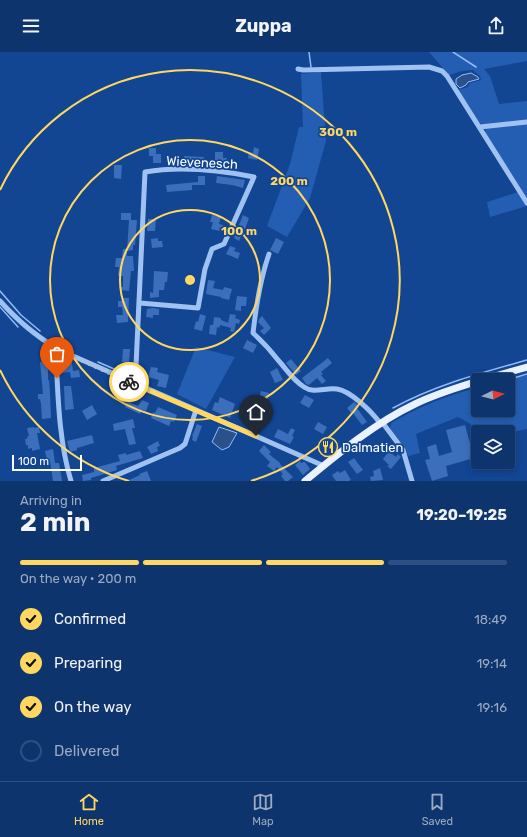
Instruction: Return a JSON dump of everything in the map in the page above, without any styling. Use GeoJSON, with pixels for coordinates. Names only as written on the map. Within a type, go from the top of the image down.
{"type":"FeatureCollection","features":[{"type":"Feature","properties":{"kind":"main road"},"geometry":{"type":"LineString","coordinates":[[506,373],[527,367]]}},
{"type":"Feature","properties":{"kind":"main road"},"geometry":{"type":"LineString","coordinates":[[305,481],[381,423],[424,399],[471,383]]}},
{"type":"Feature","properties":{"kind":"street"},"geometry":{"type":"LineString","coordinates":[[298,69],[429,67],[442,71],[447,76],[480,127],[527,203]]}},
{"type":"Feature","properties":{"kind":"street"},"geometry":{"type":"LineString","coordinates":[[480,127],[527,122]]}},
{"type":"Feature","properties":{"kind":"street","name":"Wievenesch"},"geometry":{"type":"LineString","coordinates":[[134,384],[140,303],[145,172],[204,170],[254,177],[224,244],[212,249],[205,269],[198,308],[140,303]]}},
{"type":"Feature","properties":{"kind":"street"},"geometry":{"type":"LineString","coordinates":[[269,254],[262,273],[253,333],[279,360],[298,383],[306,389],[312,390],[330,388],[342,390],[368,409],[403,450],[412,481]]}},
{"type":"Feature","properties":{"kind":"street"},"geometry":{"type":"LineString","coordinates":[[0,301],[15,318],[32,333],[57,349],[324,466]]}},
{"type":"Feature","properties":{"kind":"street"},"geometry":{"type":"LineString","coordinates":[[57,349],[56,370],[61,429],[64,453],[71,481]]}},
{"type":"Feature","properties":{"kind":"street"},"geometry":{"type":"LineString","coordinates":[[103,481],[180,448],[185,444],[196,410]]}},
{"type":"Feature","properties":{"kind":"shaded area"},"geometry":{"type":"Polygon","coordinates":[[[429,52],[527,52],[527,61],[484,69],[490,76],[499,104],[527,101],[527,198],[485,133],[489,124],[481,124],[478,122],[458,90],[468,87],[470,83],[481,80],[480,76],[473,70],[462,71],[449,75],[429,52]]]}},
{"type":"Feature","properties":{"kind":"shaded area"},"geometry":{"type":"Polygon","coordinates":[[[321,72],[326,141],[310,198],[287,237],[267,226],[290,164],[299,127],[303,127],[301,74],[321,72]]]}},
{"type":"Feature","properties":{"kind":"shaded area"},"geometry":{"type":"Polygon","coordinates":[[[471,73],[479,79],[468,82],[460,88],[456,84],[456,79],[462,75],[471,73]]]}},
{"type":"Feature","properties":{"kind":"shaded area"},"geometry":{"type":"Polygon","coordinates":[[[518,192],[527,206],[490,217],[487,202],[518,192]]]}},
{"type":"Feature","properties":{"kind":"shaded area"},"geometry":{"type":"Polygon","coordinates":[[[196,347],[235,357],[206,409],[177,394],[196,347]]]}},
{"type":"Feature","properties":{"kind":"shaded area"},"geometry":{"type":"Polygon","coordinates":[[[527,375],[527,429],[515,432],[515,425],[471,425],[458,417],[416,434],[420,453],[408,456],[405,449],[390,430],[391,423],[422,407],[455,394],[471,390],[471,417],[515,417],[515,378],[527,375]]]}},
{"type":"Feature","properties":{"kind":"shaded area"},"geometry":{"type":"Polygon","coordinates":[[[219,427],[237,433],[229,447],[222,450],[212,442],[219,427]]]}},
{"type":"Feature","properties":{"kind":"building"},"geometry":{"type":"Polygon","coordinates":[[[254,147],[259,149],[257,160],[248,158],[249,152],[253,153],[254,147]]]}},
{"type":"Feature","properties":{"kind":"building"},"geometry":{"type":"Polygon","coordinates":[[[149,148],[156,148],[156,154],[161,154],[161,163],[153,163],[153,156],[149,156],[149,148]]]}},
{"type":"Feature","properties":{"kind":"building"},"geometry":{"type":"Polygon","coordinates":[[[215,152],[223,152],[223,158],[227,158],[226,166],[219,165],[219,160],[215,160],[215,152]]]}},
{"type":"Feature","properties":{"kind":"building"},"geometry":{"type":"Polygon","coordinates":[[[184,156],[204,157],[204,166],[197,166],[197,163],[184,163],[184,156]]]}},
{"type":"Feature","properties":{"kind":"building"},"geometry":{"type":"Polygon","coordinates":[[[114,165],[122,165],[121,179],[114,178],[114,165]]]}},
{"type":"Feature","properties":{"kind":"building"},"geometry":{"type":"Polygon","coordinates":[[[198,176],[205,176],[205,185],[192,185],[192,190],[167,192],[166,185],[198,182],[198,176]]]}},
{"type":"Feature","properties":{"kind":"building"},"geometry":{"type":"Polygon","coordinates":[[[217,176],[245,180],[243,188],[216,183],[217,176]]]}},
{"type":"Feature","properties":{"kind":"building"},"geometry":{"type":"Polygon","coordinates":[[[121,213],[131,213],[131,220],[137,220],[135,245],[133,245],[133,250],[127,251],[129,220],[121,220],[121,213]]]}},
{"type":"Feature","properties":{"kind":"building"},"geometry":{"type":"Polygon","coordinates":[[[212,215],[221,217],[219,224],[226,226],[224,232],[211,229],[213,222],[210,222],[212,215]]]}},
{"type":"Feature","properties":{"kind":"building"},"geometry":{"type":"Polygon","coordinates":[[[243,215],[249,218],[243,235],[242,234],[239,241],[234,238],[243,215]]]}},
{"type":"Feature","properties":{"kind":"building"},"geometry":{"type":"Polygon","coordinates":[[[148,219],[156,219],[155,231],[147,231],[148,219]]]}},
{"type":"Feature","properties":{"kind":"building"},"geometry":{"type":"Polygon","coordinates":[[[158,238],[158,241],[162,241],[163,247],[152,248],[151,239],[158,238]]]}},
{"type":"Feature","properties":{"kind":"building"},"geometry":{"type":"Polygon","coordinates":[[[276,238],[284,242],[278,254],[270,250],[276,238]]]}},
{"type":"Feature","properties":{"kind":"building"},"geometry":{"type":"Polygon","coordinates":[[[230,246],[236,248],[234,251],[240,253],[238,259],[226,254],[230,246]]]}},
{"type":"Feature","properties":{"kind":"building"},"geometry":{"type":"Polygon","coordinates":[[[123,249],[127,249],[127,256],[133,256],[134,271],[131,271],[129,291],[121,290],[121,287],[123,287],[123,276],[118,276],[119,267],[115,267],[116,258],[122,258],[123,249]]]}},
{"type":"Feature","properties":{"kind":"building"},"geometry":{"type":"Polygon","coordinates":[[[154,271],[168,272],[167,282],[165,282],[164,290],[159,290],[159,297],[150,298],[150,292],[153,293],[154,271]]]}},
{"type":"Feature","properties":{"kind":"building"},"geometry":{"type":"Polygon","coordinates":[[[208,280],[215,281],[213,288],[223,290],[224,287],[232,289],[229,300],[206,294],[208,280]]]}},
{"type":"Feature","properties":{"kind":"building"},"geometry":{"type":"Polygon","coordinates":[[[237,296],[247,297],[246,306],[241,306],[241,311],[235,310],[237,296]]]}},
{"type":"Feature","properties":{"kind":"building"},"geometry":{"type":"Polygon","coordinates":[[[122,298],[129,298],[128,322],[117,323],[116,315],[123,315],[122,307],[118,307],[118,301],[122,301],[122,298]]]}},
{"type":"Feature","properties":{"kind":"building"},"geometry":{"type":"Polygon","coordinates":[[[147,309],[159,309],[159,315],[153,315],[153,318],[146,317],[147,309]]]}},
{"type":"Feature","properties":{"kind":"building"},"geometry":{"type":"Polygon","coordinates":[[[200,314],[206,316],[202,331],[194,329],[200,314]]]}},
{"type":"Feature","properties":{"kind":"building"},"geometry":{"type":"Polygon","coordinates":[[[230,314],[236,315],[235,318],[240,320],[239,324],[236,323],[234,332],[230,331],[231,328],[220,325],[219,328],[217,327],[216,335],[209,334],[210,325],[213,325],[214,317],[221,318],[221,320],[228,323],[230,314]]]}},
{"type":"Feature","properties":{"kind":"building"},"geometry":{"type":"Polygon","coordinates":[[[262,316],[271,328],[264,335],[260,331],[264,328],[258,322],[262,316]]]}},
{"type":"Feature","properties":{"kind":"building"},"geometry":{"type":"Polygon","coordinates":[[[247,340],[257,345],[253,353],[243,348],[247,340]]]}},
{"type":"Feature","properties":{"kind":"building"},"geometry":{"type":"Polygon","coordinates":[[[123,349],[130,349],[129,363],[122,362],[123,349]]]}},
{"type":"Feature","properties":{"kind":"building"},"geometry":{"type":"Polygon","coordinates":[[[328,358],[332,363],[321,372],[323,374],[321,375],[326,381],[322,384],[317,378],[309,385],[306,384],[302,378],[328,358]]]}},
{"type":"Feature","properties":{"kind":"building"},"geometry":{"type":"Polygon","coordinates":[[[291,359],[301,371],[296,375],[286,363],[291,359]]]}},
{"type":"Feature","properties":{"kind":"building"},"geometry":{"type":"Polygon","coordinates":[[[48,361],[51,418],[42,419],[40,399],[38,399],[38,394],[43,394],[40,362],[48,361]]]}},
{"type":"Feature","properties":{"kind":"building"},"geometry":{"type":"Polygon","coordinates":[[[72,363],[73,371],[79,370],[80,377],[71,378],[70,372],[61,373],[61,365],[72,363]]]}},
{"type":"Feature","properties":{"kind":"building"},"geometry":{"type":"Polygon","coordinates":[[[151,367],[158,368],[157,372],[169,375],[166,388],[157,386],[159,380],[148,377],[151,367]]]}},
{"type":"Feature","properties":{"kind":"building"},"geometry":{"type":"Polygon","coordinates":[[[277,368],[283,380],[275,383],[270,372],[277,368]]]}},
{"type":"Feature","properties":{"kind":"building"},"geometry":{"type":"Polygon","coordinates":[[[64,386],[71,386],[74,409],[65,410],[64,386]]]}},
{"type":"Feature","properties":{"kind":"building"},"geometry":{"type":"Polygon","coordinates":[[[261,391],[269,393],[266,404],[258,402],[261,391]]]}},
{"type":"Feature","properties":{"kind":"building"},"geometry":{"type":"Polygon","coordinates":[[[127,392],[134,395],[131,403],[138,406],[142,400],[149,403],[146,411],[142,410],[140,414],[125,407],[127,402],[124,400],[127,392]]]}},
{"type":"Feature","properties":{"kind":"building"},"geometry":{"type":"Polygon","coordinates":[[[305,395],[314,400],[309,408],[300,403],[305,395]]]}},
{"type":"Feature","properties":{"kind":"building"},"geometry":{"type":"Polygon","coordinates":[[[220,397],[235,404],[230,418],[212,410],[215,402],[218,403],[220,397]]]}},
{"type":"Feature","properties":{"kind":"building"},"geometry":{"type":"Polygon","coordinates":[[[354,402],[359,406],[357,408],[367,422],[362,425],[347,408],[354,402]]]}},
{"type":"Feature","properties":{"kind":"building"},"geometry":{"type":"Polygon","coordinates":[[[92,405],[97,414],[87,420],[82,411],[92,405]]]}},
{"type":"Feature","properties":{"kind":"building"},"geometry":{"type":"Polygon","coordinates":[[[158,407],[177,415],[174,422],[171,421],[169,426],[151,418],[153,412],[155,413],[158,407]]]}},
{"type":"Feature","properties":{"kind":"building"},"geometry":{"type":"Polygon","coordinates":[[[246,411],[255,414],[252,423],[243,420],[246,411]]]}},
{"type":"Feature","properties":{"kind":"building"},"geometry":{"type":"Polygon","coordinates":[[[133,419],[135,428],[132,428],[136,444],[129,445],[125,429],[114,431],[113,424],[133,419]]]}},
{"type":"Feature","properties":{"kind":"building"},"geometry":{"type":"Polygon","coordinates":[[[318,422],[327,427],[323,434],[314,429],[318,422]]]}},
{"type":"Feature","properties":{"kind":"building"},"geometry":{"type":"Polygon","coordinates":[[[197,424],[202,426],[196,442],[192,440],[192,436],[197,424]]]}},
{"type":"Feature","properties":{"kind":"building"},"geometry":{"type":"Polygon","coordinates":[[[465,425],[471,447],[471,459],[446,466],[448,476],[432,481],[425,460],[430,459],[427,447],[436,444],[439,456],[452,452],[446,430],[465,425]]]}},
{"type":"Feature","properties":{"kind":"building"},"geometry":{"type":"Polygon","coordinates":[[[39,427],[40,433],[37,433],[40,449],[32,451],[32,448],[28,449],[25,439],[29,436],[27,428],[39,427]]]}},
{"type":"Feature","properties":{"kind":"building"},"geometry":{"type":"Polygon","coordinates":[[[291,428],[295,430],[292,436],[294,437],[290,444],[274,437],[278,429],[288,434],[291,428]]]}},
{"type":"Feature","properties":{"kind":"building"},"geometry":{"type":"Polygon","coordinates":[[[92,435],[94,443],[77,448],[77,450],[70,452],[67,441],[92,435]]]}},
{"type":"Feature","properties":{"kind":"building"},"geometry":{"type":"Polygon","coordinates":[[[330,440],[336,447],[326,456],[320,448],[330,440]]]}},
{"type":"Feature","properties":{"kind":"building"},"geometry":{"type":"Polygon","coordinates":[[[158,441],[160,446],[157,447],[158,451],[151,454],[147,447],[158,441]]]}},
{"type":"Feature","properties":{"kind":"building"},"geometry":{"type":"Polygon","coordinates":[[[264,445],[271,452],[269,454],[293,477],[288,481],[285,481],[281,476],[283,474],[277,467],[274,471],[267,466],[270,462],[259,451],[264,445]]]}},
{"type":"Feature","properties":{"kind":"building"},"geometry":{"type":"Polygon","coordinates":[[[53,449],[55,463],[59,463],[62,481],[53,481],[50,461],[47,461],[45,451],[53,449]]]}},
{"type":"Feature","properties":{"kind":"building"},"geometry":{"type":"Polygon","coordinates":[[[140,451],[143,458],[116,466],[117,470],[91,478],[91,480],[83,481],[82,475],[94,472],[94,468],[120,461],[118,455],[126,453],[126,455],[140,451]]]}},
{"type":"Feature","properties":{"kind":"building"},"geometry":{"type":"Polygon","coordinates":[[[389,451],[396,457],[398,454],[401,457],[391,469],[387,466],[389,465],[383,459],[389,451]]]}},
{"type":"Feature","properties":{"kind":"building"},"geometry":{"type":"Polygon","coordinates":[[[354,458],[363,470],[357,474],[348,462],[354,458]]]}},
{"type":"Feature","properties":{"kind":"building"},"geometry":{"type":"Polygon","coordinates":[[[300,461],[301,463],[305,462],[310,469],[303,475],[295,465],[300,461]]]}},
{"type":"Feature","properties":{"kind":"building"},"geometry":{"type":"Polygon","coordinates":[[[380,468],[383,480],[371,481],[370,477],[374,476],[373,471],[380,468]]]}},
{"type":"Feature","properties":{"kind":"building"},"geometry":{"type":"Polygon","coordinates":[[[345,470],[351,480],[336,481],[332,475],[338,471],[340,473],[345,470]]]}},
{"type":"Feature","properties":{"kind":"building"},"geometry":{"type":"Polygon","coordinates":[[[147,471],[151,481],[127,481],[140,475],[139,474],[147,471]]]}},
{"type":"Feature","properties":{"kind":"waterway"},"geometry":{"type":"LineString","coordinates":[[309,52],[311,67]]}},
{"type":"Feature","properties":{"kind":"waterway"},"geometry":{"type":"LineString","coordinates":[[453,52],[476,67]]}},
{"type":"Feature","properties":{"kind":"waterway"},"geometry":{"type":"LineString","coordinates":[[0,291],[21,315],[40,331]]}},
{"type":"Feature","properties":{"kind":"waterway"},"geometry":{"type":"LineString","coordinates":[[0,307],[18,327]]}},
{"type":"Feature","properties":{"kind":"waterway"},"geometry":{"type":"LineString","coordinates":[[393,408],[442,386],[527,360]]}},
{"type":"Feature","properties":{"kind":"waterway"},"geometry":{"type":"LineString","coordinates":[[98,362],[128,375]]}},
{"type":"Feature","properties":{"kind":"waterway"},"geometry":{"type":"LineString","coordinates":[[515,378],[527,374]]}},
{"type":"Feature","properties":{"kind":"way so far"},"geometry":{"type":"LineString","coordinates":[[57,378],[57,349],[129,382]]}},
{"type":"Feature","properties":{"kind":"place","name":"Dalmatien"},"geometry":{"type":"Point","coordinates":[328,447]}},
{"type":"Feature","properties":{"kind":"route"},"geometry":{"type":"LineString","coordinates":[[129,382],[256,436]]}}]}
